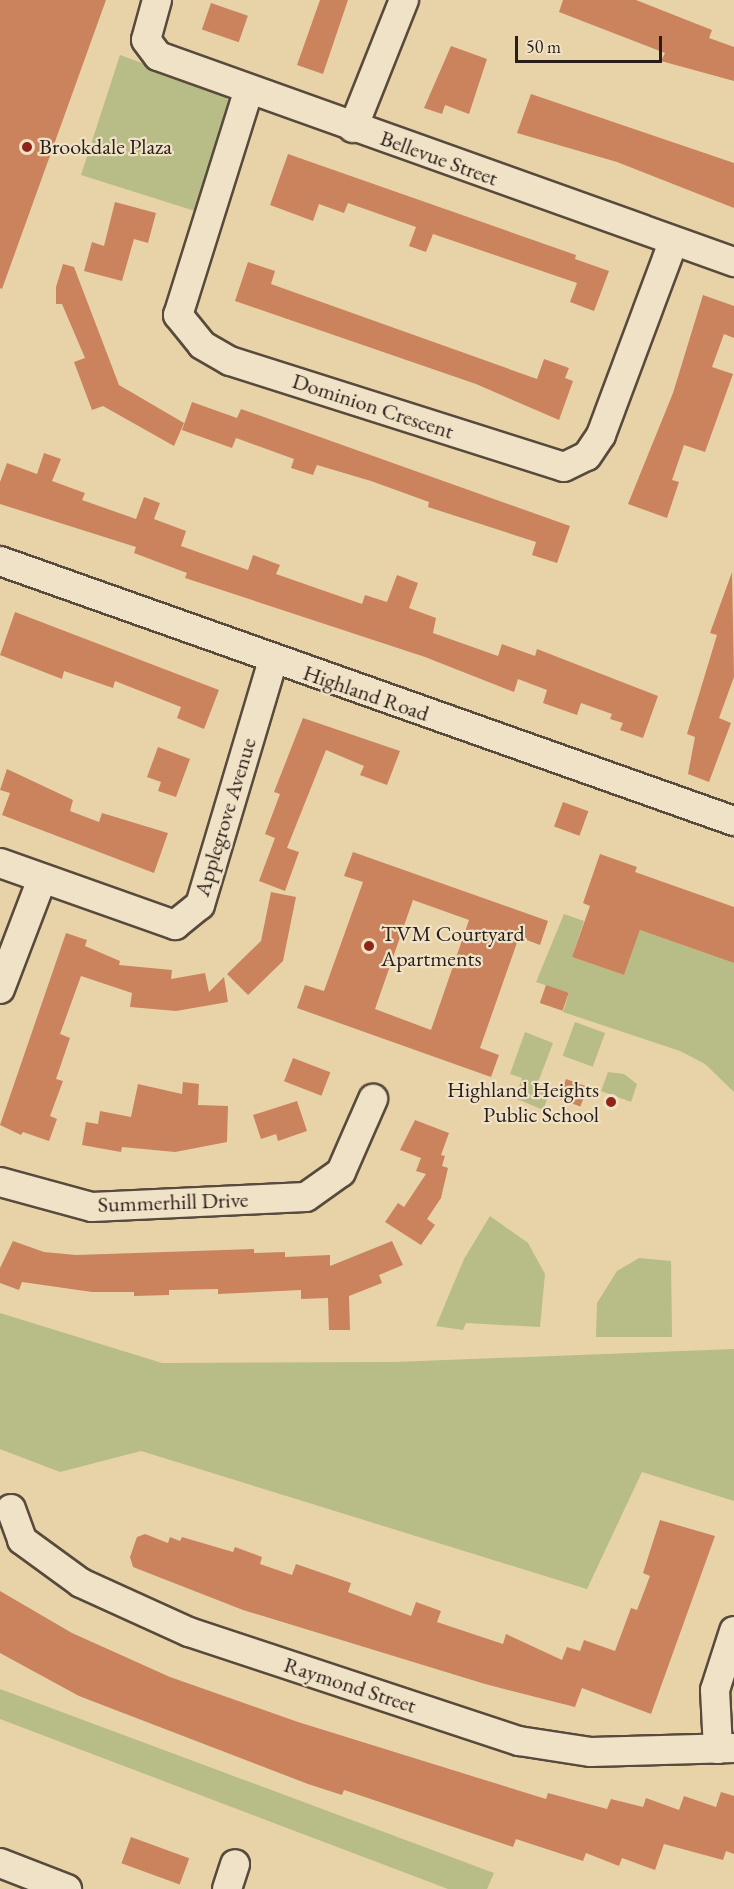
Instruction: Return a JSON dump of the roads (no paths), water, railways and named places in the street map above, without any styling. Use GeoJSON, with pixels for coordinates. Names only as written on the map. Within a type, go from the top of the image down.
{"type":"FeatureCollection","features":[{"type":"Feature","properties":{"kind":"street","name":"Bellevue Street"},"geometry":{"type":"LineString","coordinates":[[157,0],[148,47],[158,56],[353,128],[734,262]]}},
{"type":"Feature","properties":{"kind":"street"},"geometry":{"type":"LineString","coordinates":[[353,128],[404,0]]}},
{"type":"Feature","properties":{"kind":"street","name":"Dominion Crescent"},"geometry":{"type":"LineString","coordinates":[[249,89],[178,315],[201,345],[230,361],[564,467],[587,456],[601,435],[673,242]]}},
{"type":"Feature","properties":{"kind":"street","name":"Highland Road"},"geometry":{"type":"LineString","coordinates":[[0,561],[273,660],[734,821]]}},
{"type":"Feature","properties":{"kind":"street","name":"Applegrove Avenue"},"geometry":{"type":"LineString","coordinates":[[0,862],[175,925],[200,904],[273,660]]}},
{"type":"Feature","properties":{"kind":"street"},"geometry":{"type":"LineString","coordinates":[[0,989],[42,879]]}},
{"type":"Feature","properties":{"kind":"street","name":"Summerhill Drive"},"geometry":{"type":"LineString","coordinates":[[0,1182],[92,1207],[306,1197],[341,1172],[373,1099]]}},
{"type":"Feature","properties":{"kind":"street","name":"Raymond Street"},"geometry":{"type":"LineString","coordinates":[[11,1509],[22,1540],[81,1583],[189,1632],[519,1741],[591,1752],[726,1749]]}},
{"type":"Feature","properties":{"kind":"street"},"geometry":{"type":"LineString","coordinates":[[726,1749],[715,1690],[734,1631]]}},
{"type":"Feature","properties":{"kind":"street"},"geometry":{"type":"LineString","coordinates":[[0,1863],[67,1889]]}},
{"type":"Feature","properties":{"kind":"place","name":"Brookdale Plaza"},"geometry":{"type":"Point","coordinates":[27,147]}},
{"type":"Feature","properties":{"kind":"place","name":"TVM Courtyard Apartments"},"geometry":{"type":"Point","coordinates":[369,946]}},
{"type":"Feature","properties":{"kind":"place","name":"Highland Heights Public School"},"geometry":{"type":"Point","coordinates":[611,1102]}}]}
